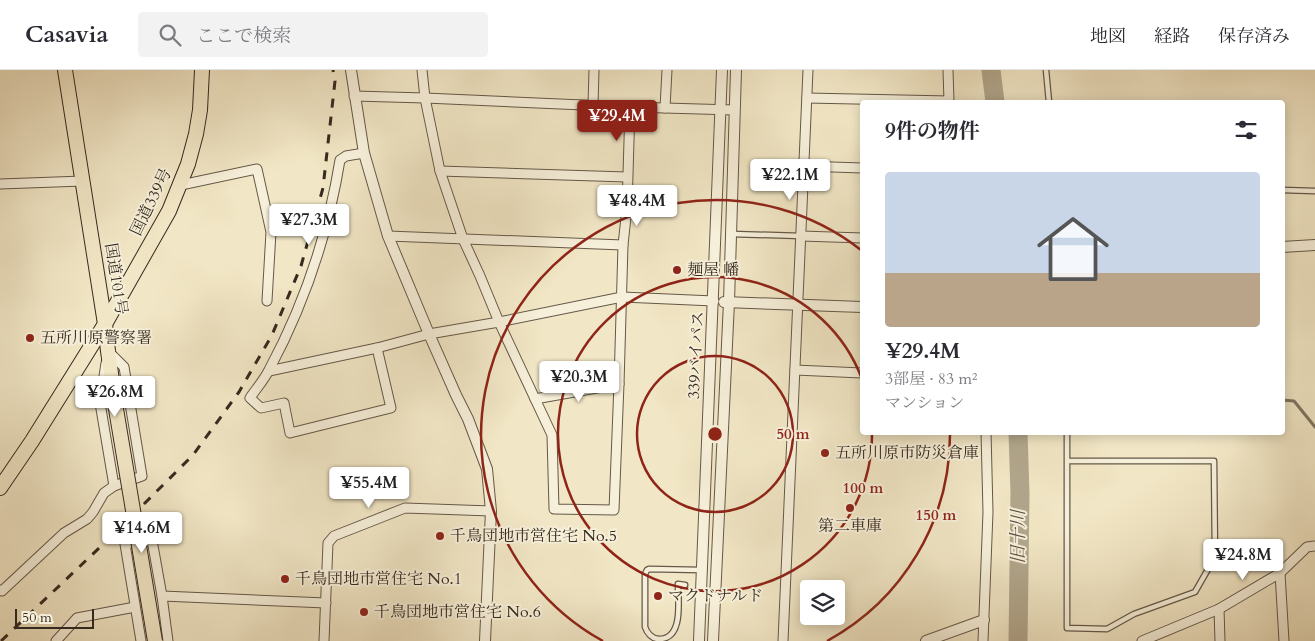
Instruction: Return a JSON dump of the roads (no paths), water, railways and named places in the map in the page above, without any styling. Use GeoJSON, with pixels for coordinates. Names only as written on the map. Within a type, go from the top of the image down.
{"type":"FeatureCollection","features":[{"type":"Feature","properties":{"kind":"highway","name":"国道101号"},"geometry":{"type":"LineString","coordinates":[[65,70],[155,641]]}},
{"type":"Feature","properties":{"kind":"highway","name":"国道339号"},"geometry":{"type":"LineString","coordinates":[[0,488],[105,324],[169,211],[181,185],[196,134],[200,110],[202,70]]}},
{"type":"Feature","properties":{"kind":"street"},"geometry":{"type":"LineString","coordinates":[[351,70],[364,153],[388,236],[429,334],[477,440],[487,469],[491,511],[485,641]]}},
{"type":"Feature","properties":{"kind":"street"},"geometry":{"type":"LineString","coordinates":[[422,70],[425,98],[440,171],[463,239],[552,436],[554,509],[614,510],[630,107]]}},
{"type":"Feature","properties":{"kind":"street"},"geometry":{"type":"LineString","coordinates":[[593,105],[594,70]]}},
{"type":"Feature","properties":{"kind":"street"},"geometry":{"type":"LineString","coordinates":[[665,108],[667,70]]}},
{"type":"Feature","properties":{"kind":"street","name":"339バイパス"},"geometry":{"type":"LineString","coordinates":[[699,641],[722,70]]}},
{"type":"Feature","properties":{"kind":"street"},"geometry":{"type":"LineString","coordinates":[[713,641],[731,234],[736,70]]}},
{"type":"Feature","properties":{"kind":"street"},"geometry":{"type":"LineString","coordinates":[[783,641],[808,70]]}},
{"type":"Feature","properties":{"kind":"street"},"geometry":{"type":"LineString","coordinates":[[948,70],[949,100]]}},
{"type":"Feature","properties":{"kind":"street"},"geometry":{"type":"LineString","coordinates":[[354,96],[734,110]]}},
{"type":"Feature","properties":{"kind":"street"},"geometry":{"type":"LineString","coordinates":[[807,98],[902,100]]}},
{"type":"Feature","properties":{"kind":"street"},"geometry":{"type":"LineString","coordinates":[[364,153],[346,156],[340,160],[334,193],[318,256],[298,311],[269,371],[250,398],[260,408],[284,402],[290,433],[391,408],[377,348]]}},
{"type":"Feature","properties":{"kind":"street"},"geometry":{"type":"LineString","coordinates":[[803,166],[860,168]]}},
{"type":"Feature","properties":{"kind":"street"},"geometry":{"type":"LineString","coordinates":[[181,185],[257,169],[271,232],[267,301]]}},
{"type":"Feature","properties":{"kind":"street"},"geometry":{"type":"LineString","coordinates":[[440,171],[627,177]]}},
{"type":"Feature","properties":{"kind":"street"},"geometry":{"type":"LineString","coordinates":[[0,184],[83,181]]}},
{"type":"Feature","properties":{"kind":"street"},"geometry":{"type":"LineString","coordinates":[[388,236],[624,245]]}},
{"type":"Feature","properties":{"kind":"street"},"geometry":{"type":"LineString","coordinates":[[800,236],[860,238]]}},
{"type":"Feature","properties":{"kind":"street"},"geometry":{"type":"LineString","coordinates":[[1285,247],[1315,245]]}},
{"type":"Feature","properties":{"kind":"street"},"geometry":{"type":"LineString","coordinates":[[269,371],[377,348],[429,334],[622,297],[860,307]]}},
{"type":"Feature","properties":{"kind":"street"},"geometry":{"type":"LineString","coordinates":[[0,590],[2,591],[64,533],[87,519],[104,493],[114,486],[142,476],[124,367],[108,351]]}},
{"type":"Feature","properties":{"kind":"street"},"geometry":{"type":"LineString","coordinates":[[108,351],[100,403],[114,486]]}},
{"type":"Feature","properties":{"kind":"street"},"geometry":{"type":"LineString","coordinates":[[795,370],[860,373]]}},
{"type":"Feature","properties":{"kind":"street"},"geometry":{"type":"LineString","coordinates":[[535,398],[619,384]]}},
{"type":"Feature","properties":{"kind":"street"},"geometry":{"type":"LineString","coordinates":[[983,641],[988,512],[986,435]]}},
{"type":"Feature","properties":{"kind":"street"},"geometry":{"type":"LineString","coordinates":[[324,641],[328,543],[334,536],[405,508],[491,511]]}},
{"type":"Feature","properties":{"kind":"street"},"geometry":{"type":"LineString","coordinates":[[141,641],[125,544],[152,540],[168,641]]}},
{"type":"Feature","properties":{"kind":"street"},"geometry":{"type":"LineString","coordinates":[[1142,641],[1218,609],[1280,573],[1307,547],[1315,546]]}},
{"type":"Feature","properties":{"kind":"street"},"geometry":{"type":"LineString","coordinates":[[1280,573],[1284,641]]}},
{"type":"Feature","properties":{"kind":"street"},"geometry":{"type":"LineString","coordinates":[[162,596],[326,603]]}},
{"type":"Feature","properties":{"kind":"street"},"geometry":{"type":"LineString","coordinates":[[56,641],[77,618],[135,607]]}},
{"type":"Feature","properties":{"kind":"street"},"geometry":{"type":"LineString","coordinates":[[1218,609],[1220,641]]}},
{"type":"Feature","properties":{"kind":"street"},"geometry":{"type":"LineString","coordinates":[[926,641],[984,620]]}},
{"type":"Feature","properties":{"kind":"lane"},"geometry":{"type":"LineString","coordinates":[[1046,70],[1049,100]]}},
{"type":"Feature","properties":{"kind":"lane"},"geometry":{"type":"LineString","coordinates":[[1285,190],[1315,191]]}},
{"type":"Feature","properties":{"kind":"lane"},"geometry":{"type":"LineString","coordinates":[[731,234],[800,236]]}},
{"type":"Feature","properties":{"kind":"lane"},"geometry":{"type":"LineString","coordinates":[[1067,435],[1067,461],[1067,628],[1108,629],[1134,614],[1194,592],[1214,557],[1214,461],[1067,461]]}},
{"type":"Feature","properties":{"kind":"lane"},"geometry":{"type":"LineString","coordinates":[[685,584],[678,584],[678,622],[674,632],[668,637],[659,639],[651,636],[645,627],[645,574],[647,570],[702,570]]}},
{"type":"Feature","properties":{"kind":"waterway","name":"旧十川"},"geometry":{"type":"LineString","coordinates":[[991,70],[995,100]]}},
{"type":"Feature","properties":{"kind":"waterway"},"geometry":{"type":"LineString","coordinates":[[1285,400],[1294,401],[1315,427]]}},
{"type":"Feature","properties":{"kind":"waterway","name":"旧十川"},"geometry":{"type":"LineString","coordinates":[[1018,435],[1020,494],[1018,641]]}},
{"type":"Feature","properties":{"kind":"railway"},"geometry":{"type":"LineString","coordinates":[[1,641],[115,533],[193,455],[239,392],[272,335],[301,266],[323,188],[335,81],[333,70]]}},
{"type":"Feature","properties":{"kind":"place","name":"麺屋 幡"},"geometry":{"type":"Point","coordinates":[677,270]}},
{"type":"Feature","properties":{"kind":"place","name":"五所川原警察署"},"geometry":{"type":"Point","coordinates":[30,338]}},
{"type":"Feature","properties":{"kind":"place","name":"五所川原市防災倉庫"},"geometry":{"type":"Point","coordinates":[825,453]}},
{"type":"Feature","properties":{"kind":"place","name":"第二車庫"},"geometry":{"type":"Point","coordinates":[850,508]}},
{"type":"Feature","properties":{"kind":"place","name":"千鳥団地市営住宅 No.5"},"geometry":{"type":"Point","coordinates":[440,536]}},
{"type":"Feature","properties":{"kind":"place","name":"千鳥団地市営住宅 No.1"},"geometry":{"type":"Point","coordinates":[285,579]}},
{"type":"Feature","properties":{"kind":"place","name":"マクドナルド"},"geometry":{"type":"Point","coordinates":[658,596]}},
{"type":"Feature","properties":{"kind":"place","name":"千鳥団地市営住宅 No.6"},"geometry":{"type":"Point","coordinates":[364,612]}}]}
